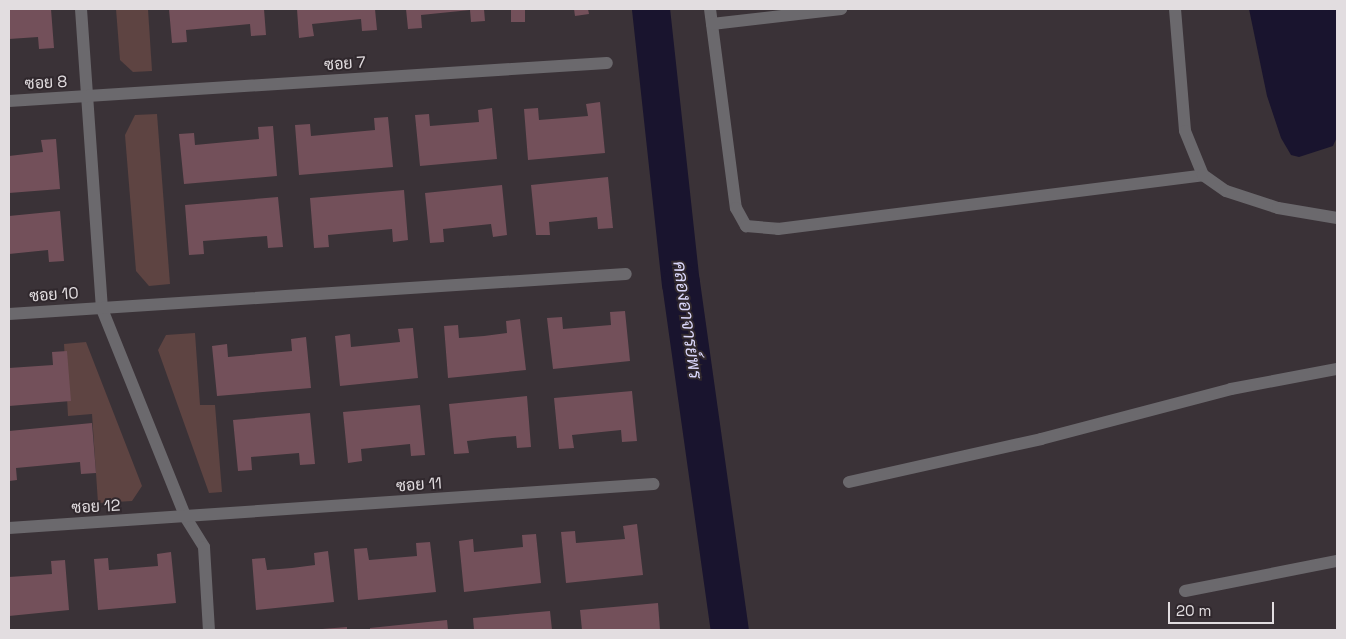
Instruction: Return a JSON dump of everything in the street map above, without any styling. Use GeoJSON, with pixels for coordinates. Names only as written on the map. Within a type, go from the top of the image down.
{"type":"FeatureCollection","features":[{"type":"Feature","properties":{"kind":"street"},"geometry":{"type":"LineString","coordinates":[[82,9],[85,98],[102,308],[186,518],[204,547],[209,630]]}},
{"type":"Feature","properties":{"kind":"street"},"geometry":{"type":"LineString","coordinates":[[710,9],[736,208],[746,226],[778,229],[1203,175]]}},
{"type":"Feature","properties":{"kind":"street"},"geometry":{"type":"LineString","coordinates":[[712,24],[841,9]]}},
{"type":"Feature","properties":{"kind":"street"},"geometry":{"type":"LineString","coordinates":[[1175,9],[1185,131],[1203,175],[1226,192],[1261,203],[1337,218]]}},
{"type":"Feature","properties":{"kind":"street","name":"ซอย 7"},"geometry":{"type":"LineString","coordinates":[[85,98],[607,64]]}},
{"type":"Feature","properties":{"kind":"street","name":"ซอย 8"},"geometry":{"type":"LineString","coordinates":[[9,102],[85,98]]}},
{"type":"Feature","properties":{"kind":"street","name":"ซอย 10"},"geometry":{"type":"LineString","coordinates":[[9,314],[626,274]]}},
{"type":"Feature","properties":{"kind":"street"},"geometry":{"type":"LineString","coordinates":[[848,482],[1041,439],[1231,389],[1337,368]]}},
{"type":"Feature","properties":{"kind":"street","name":"ซอย 11"},"geometry":{"type":"LineString","coordinates":[[186,518],[654,484]]}},
{"type":"Feature","properties":{"kind":"street","name":"ซอย 12"},"geometry":{"type":"LineString","coordinates":[[9,528],[186,518]]}},
{"type":"Feature","properties":{"kind":"street"},"geometry":{"type":"LineString","coordinates":[[1185,591],[1337,561]]}},
{"type":"Feature","properties":{"kind":"shaded area"},"geometry":{"type":"Polygon","coordinates":[[[116,9],[148,9],[152,71],[133,72],[120,60],[116,9]]]}},
{"type":"Feature","properties":{"kind":"shaded area"},"geometry":{"type":"Polygon","coordinates":[[[1249,9],[1337,9],[1337,137],[1333,146],[1299,157],[1291,155],[1281,138],[1267,96],[1249,9]]]}},
{"type":"Feature","properties":{"kind":"shaded area"},"geometry":{"type":"Polygon","coordinates":[[[157,114],[170,284],[149,286],[136,271],[125,135],[135,115],[157,114]]]}},
{"type":"Feature","properties":{"kind":"shaded area"},"geometry":{"type":"Polygon","coordinates":[[[195,333],[200,405],[215,405],[222,492],[209,493],[158,350],[166,335],[195,333]]]}},
{"type":"Feature","properties":{"kind":"shaded area"},"geometry":{"type":"Polygon","coordinates":[[[86,342],[142,486],[132,501],[98,503],[92,414],[68,416],[64,344],[86,342]]]}},
{"type":"Feature","properties":{"kind":"building"},"geometry":{"type":"Polygon","coordinates":[[[9,9],[51,9],[54,48],[39,49],[38,37],[9,39],[9,9]]]}},
{"type":"Feature","properties":{"kind":"building"},"geometry":{"type":"Polygon","coordinates":[[[169,9],[264,9],[266,35],[251,36],[250,24],[186,30],[187,42],[172,43],[169,9]]]}},
{"type":"Feature","properties":{"kind":"building"},"geometry":{"type":"Polygon","coordinates":[[[297,9],[375,9],[377,30],[362,31],[361,19],[312,24],[314,36],[299,38],[297,9]]]}},
{"type":"Feature","properties":{"kind":"building"},"geometry":{"type":"Polygon","coordinates":[[[406,9],[484,9],[485,21],[471,22],[470,10],[421,15],[422,28],[408,29],[406,9]]]}},
{"type":"Feature","properties":{"kind":"building"},"geometry":{"type":"Polygon","coordinates":[[[511,9],[525,9],[525,22],[511,22],[511,9]]]}},
{"type":"Feature","properties":{"kind":"building"},"geometry":{"type":"Polygon","coordinates":[[[574,9],[588,9],[589,14],[575,16],[574,9]]]}},
{"type":"Feature","properties":{"kind":"building"},"geometry":{"type":"Polygon","coordinates":[[[600,102],[605,153],[528,160],[524,109],[538,108],[539,120],[588,116],[586,104],[600,102]]]}},
{"type":"Feature","properties":{"kind":"building"},"geometry":{"type":"Polygon","coordinates":[[[492,108],[497,159],[420,166],[415,115],[429,114],[430,126],[479,122],[478,110],[492,108]]]}},
{"type":"Feature","properties":{"kind":"building"},"geometry":{"type":"Polygon","coordinates":[[[388,117],[393,167],[299,175],[295,125],[310,124],[311,136],[375,130],[374,118],[388,117]]]}},
{"type":"Feature","properties":{"kind":"building"},"geometry":{"type":"Polygon","coordinates":[[[273,126],[277,176],[184,184],[179,134],[194,133],[195,145],[259,139],[258,127],[273,126]]]}},
{"type":"Feature","properties":{"kind":"building"},"geometry":{"type":"Polygon","coordinates":[[[56,139],[60,189],[9,193],[9,156],[43,152],[41,140],[56,139]]]}},
{"type":"Feature","properties":{"kind":"building"},"geometry":{"type":"Polygon","coordinates":[[[608,177],[613,228],[598,229],[597,217],[549,222],[550,235],[536,235],[531,185],[608,177]]]}},
{"type":"Feature","properties":{"kind":"building"},"geometry":{"type":"Polygon","coordinates":[[[502,185],[507,235],[493,237],[491,224],[443,229],[444,242],[430,243],[425,193],[502,185]]]}},
{"type":"Feature","properties":{"kind":"building"},"geometry":{"type":"Polygon","coordinates":[[[404,190],[408,240],[393,242],[392,229],[328,235],[329,247],[314,248],[310,198],[404,190]]]}},
{"type":"Feature","properties":{"kind":"building"},"geometry":{"type":"Polygon","coordinates":[[[278,197],[283,247],[268,248],[267,236],[203,241],[204,254],[189,255],[185,205],[278,197]]]}},
{"type":"Feature","properties":{"kind":"building"},"geometry":{"type":"Polygon","coordinates":[[[60,211],[64,261],[49,262],[48,250],[9,254],[9,216],[60,211]]]}},
{"type":"Feature","properties":{"kind":"building"},"geometry":{"type":"Polygon","coordinates":[[[625,311],[630,361],[553,369],[547,318],[562,317],[563,329],[611,325],[610,312],[625,311]]]}},
{"type":"Feature","properties":{"kind":"building"},"geometry":{"type":"Polygon","coordinates":[[[520,319],[526,370],[448,378],[444,326],[458,325],[459,338],[484,336],[507,333],[506,321],[520,319]]]}},
{"type":"Feature","properties":{"kind":"building"},"geometry":{"type":"Polygon","coordinates":[[[413,328],[418,378],[340,386],[335,336],[350,334],[351,347],[400,342],[398,329],[413,328]]]}},
{"type":"Feature","properties":{"kind":"building"},"geometry":{"type":"Polygon","coordinates":[[[306,337],[311,388],[217,396],[212,346],[227,344],[228,357],[292,351],[291,339],[306,337]]]}},
{"type":"Feature","properties":{"kind":"building"},"geometry":{"type":"Polygon","coordinates":[[[67,351],[71,401],[9,406],[9,368],[53,365],[52,352],[67,351]]]}},
{"type":"Feature","properties":{"kind":"building"},"geometry":{"type":"Polygon","coordinates":[[[632,391],[637,441],[622,442],[621,430],[572,435],[574,448],[559,449],[554,398],[632,391]]]}},
{"type":"Feature","properties":{"kind":"building"},"geometry":{"type":"Polygon","coordinates":[[[527,396],[531,447],[517,448],[516,436],[492,438],[467,441],[469,453],[454,454],[449,404],[527,396]]]}},
{"type":"Feature","properties":{"kind":"building"},"geometry":{"type":"Polygon","coordinates":[[[420,405],[425,455],[411,456],[410,444],[361,449],[362,461],[348,463],[343,412],[420,405]]]}},
{"type":"Feature","properties":{"kind":"building"},"geometry":{"type":"Polygon","coordinates":[[[310,413],[315,464],[300,465],[299,453],[251,457],[252,470],[238,471],[233,420],[310,413]]]}},
{"type":"Feature","properties":{"kind":"building"},"geometry":{"type":"Polygon","coordinates":[[[92,423],[96,473],[81,474],[80,462],[16,468],[17,480],[9,481],[9,431],[92,423]]]}},
{"type":"Feature","properties":{"kind":"building"},"geometry":{"type":"Polygon","coordinates":[[[637,524],[643,575],[566,583],[561,532],[575,531],[576,543],[625,539],[623,526],[637,524]]]}},
{"type":"Feature","properties":{"kind":"building"},"geometry":{"type":"Polygon","coordinates":[[[536,534],[541,583],[464,592],[459,541],[473,539],[474,552],[523,547],[522,535],[536,534]]]}},
{"type":"Feature","properties":{"kind":"building"},"geometry":{"type":"Polygon","coordinates":[[[430,542],[436,592],[358,600],[354,549],[367,548],[369,560],[417,556],[416,543],[430,542]]]}},
{"type":"Feature","properties":{"kind":"building"},"geometry":{"type":"Polygon","coordinates":[[[328,551],[334,602],[256,610],[252,559],[265,558],[267,570],[292,568],[315,565],[314,553],[328,551]]]}},
{"type":"Feature","properties":{"kind":"building"},"geometry":{"type":"Polygon","coordinates":[[[171,552],[176,603],[98,610],[94,559],[108,558],[109,570],[158,566],[157,554],[171,552]]]}},
{"type":"Feature","properties":{"kind":"building"},"geometry":{"type":"Polygon","coordinates":[[[65,560],[69,610],[9,616],[9,577],[52,574],[51,561],[65,560]]]}},
{"type":"Feature","properties":{"kind":"building"},"geometry":{"type":"Polygon","coordinates":[[[658,603],[660,630],[582,630],[580,610],[658,603]]]}},
{"type":"Feature","properties":{"kind":"building"},"geometry":{"type":"Polygon","coordinates":[[[550,611],[552,630],[474,630],[473,618],[550,611]]]}},
{"type":"Feature","properties":{"kind":"building"},"geometry":{"type":"Polygon","coordinates":[[[447,620],[448,630],[370,630],[370,628],[447,620]]]}},
{"type":"Feature","properties":{"kind":"building"},"geometry":{"type":"Polygon","coordinates":[[[347,627],[347,630],[322,629],[347,627]]]}},
{"type":"Feature","properties":{"kind":"waterway","name":"คลองอาจารย์พร"},"geometry":{"type":"LineString","coordinates":[[651,9],[681,283],[730,630]]}}]}
